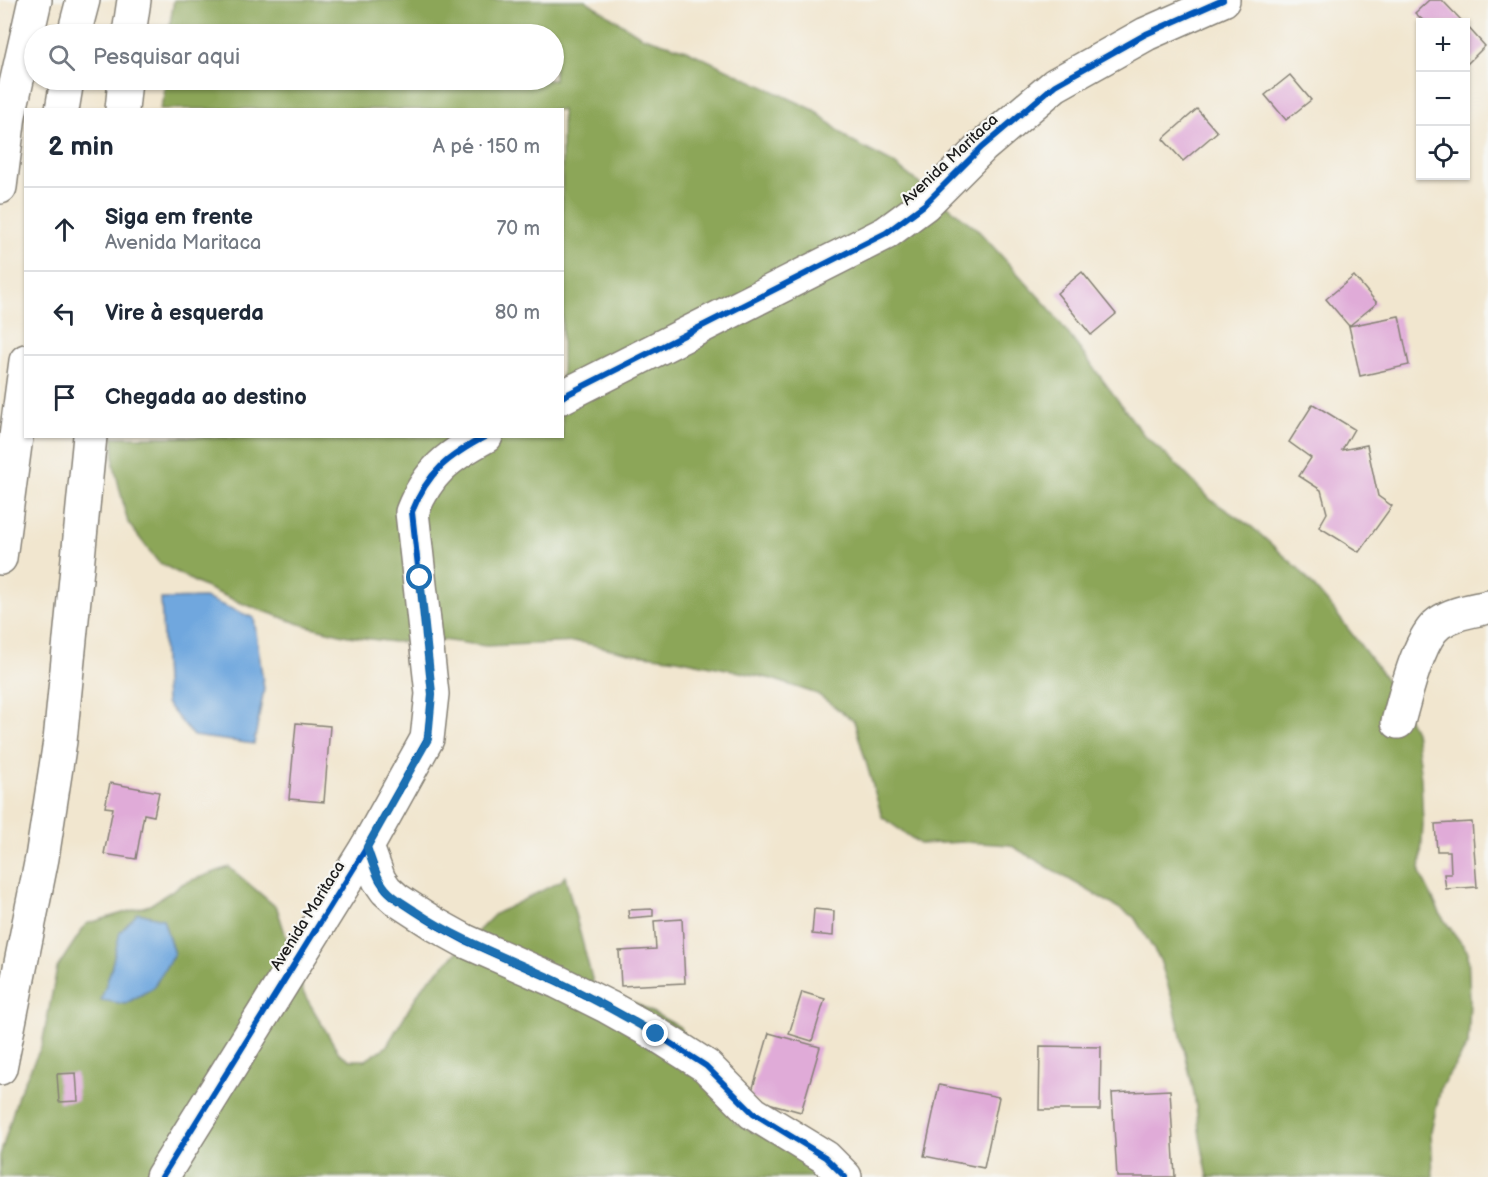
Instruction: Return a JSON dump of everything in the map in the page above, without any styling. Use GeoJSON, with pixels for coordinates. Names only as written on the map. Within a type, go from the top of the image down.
{"type":"FeatureCollection","features":[{"type":"Feature","properties":{"kind":"main road"},"geometry":{"type":"LineString","coordinates":[[30,24],[35,0]]}},
{"type":"Feature","properties":{"kind":"main road"},"geometry":{"type":"LineString","coordinates":[[77,24],[83,0]]}},
{"type":"Feature","properties":{"kind":"main road"},"geometry":{"type":"LineString","coordinates":[[130,24],[134,0]]}},
{"type":"Feature","properties":{"kind":"main road","name":"Avenida Maritaca"},"geometry":{"type":"LineString","coordinates":[[564,396],[886,233],[924,205],[982,147],[1055,85],[1146,34],[1223,0]]}},
{"type":"Feature","properties":{"kind":"main road"},"geometry":{"type":"LineString","coordinates":[[0,187],[9,115],[24,49]]}},
{"type":"Feature","properties":{"kind":"main road"},"geometry":{"type":"LineString","coordinates":[[62,108],[65,90]]}},
{"type":"Feature","properties":{"kind":"main road"},"geometry":{"type":"LineString","coordinates":[[122,108],[124,90]]}},
{"type":"Feature","properties":{"kind":"main road"},"geometry":{"type":"LineString","coordinates":[[0,558],[24,376]]}},
{"type":"Feature","properties":{"kind":"main road"},"geometry":{"type":"LineString","coordinates":[[0,1068],[42,858],[60,741],[90,438]]}},
{"type":"Feature","properties":{"kind":"main road","name":"Avenida Maritaca"},"geometry":{"type":"LineString","coordinates":[[162,1177],[367,847],[428,739],[432,694],[412,512],[420,494],[443,462],[482,438]]}},
{"type":"Feature","properties":{"kind":"main road"},"geometry":{"type":"LineString","coordinates":[[1398,722],[1413,667],[1430,633],[1446,619],[1488,607]]}},
{"type":"Feature","properties":{"kind":"main road"},"geometry":{"type":"LineString","coordinates":[[367,847],[379,880],[396,899],[465,941],[608,1006],[656,1034],[706,1066],[753,1113],[825,1157],[845,1177]]}},
{"type":"Feature","properties":{"kind":"green space"},"geometry":{"type":"Polygon","coordinates":[[[174,0],[585,0],[641,36],[686,50],[814,110],[851,141],[893,163],[977,229],[1049,308],[1143,434],[1211,500],[1252,527],[1299,569],[1333,609],[1392,687],[1415,731],[1421,779],[1423,824],[1420,873],[1442,917],[1468,952],[1470,1001],[1468,1045],[1441,1087],[1431,1132],[1433,1177],[1208,1177],[1194,1093],[1174,1005],[1160,960],[1134,917],[1010,845],[965,842],[920,844],[882,817],[854,721],[817,694],[772,679],[580,642],[486,646],[442,640],[393,642],[348,636],[303,625],[241,603],[200,585],[158,562],[128,523],[114,466],[113,438],[564,438],[564,108],[160,108],[164,90],[564,90],[564,24],[170,24],[174,0]]]}},
{"type":"Feature","properties":{"kind":"green space"},"geometry":{"type":"Polygon","coordinates":[[[229,867],[277,908],[304,994],[339,1053],[350,1060],[366,1060],[386,1047],[422,987],[495,914],[561,881],[565,876],[594,986],[639,1005],[680,1027],[735,1123],[840,1173],[836,1177],[0,1177],[0,1156],[18,1095],[42,1045],[57,968],[86,924],[150,905],[184,883],[229,867]]]}},
{"type":"Feature","properties":{"kind":"water"},"geometry":{"type":"Polygon","coordinates":[[[205,598],[254,618],[264,689],[254,744],[193,736],[166,703],[161,599],[205,598]]]}},
{"type":"Feature","properties":{"kind":"water"},"geometry":{"type":"Polygon","coordinates":[[[138,913],[163,919],[174,954],[153,988],[125,1004],[101,1000],[120,932],[138,913]]]}},
{"type":"Feature","properties":{"kind":"building"},"geometry":{"type":"Polygon","coordinates":[[[1429,0],[1442,0],[1459,18],[1421,18],[1415,13],[1429,0]]]}},
{"type":"Feature","properties":{"kind":"building"},"geometry":{"type":"Polygon","coordinates":[[[1470,29],[1485,46],[1470,61],[1470,29]]]}},
{"type":"Feature","properties":{"kind":"building"},"geometry":{"type":"Polygon","coordinates":[[[1290,75],[1311,100],[1286,120],[1265,95],[1290,75]]]}},
{"type":"Feature","properties":{"kind":"building"},"geometry":{"type":"Polygon","coordinates":[[[1197,109],[1217,132],[1183,161],[1163,139],[1197,109]]]}},
{"type":"Feature","properties":{"kind":"building"},"geometry":{"type":"Polygon","coordinates":[[[1082,272],[1116,314],[1091,335],[1057,293],[1082,272]]]}},
{"type":"Feature","properties":{"kind":"building"},"geometry":{"type":"Polygon","coordinates":[[[1354,276],[1377,303],[1349,326],[1326,299],[1354,276]]]}},
{"type":"Feature","properties":{"kind":"building"},"geometry":{"type":"Polygon","coordinates":[[[1399,316],[1409,365],[1360,376],[1349,326],[1399,316]]]}},
{"type":"Feature","properties":{"kind":"building"},"geometry":{"type":"Polygon","coordinates":[[[1313,404],[1354,429],[1342,450],[1367,445],[1378,496],[1392,506],[1359,552],[1319,527],[1327,513],[1321,490],[1299,476],[1311,458],[1289,442],[1313,404]]]}},
{"type":"Feature","properties":{"kind":"building"},"geometry":{"type":"Polygon","coordinates":[[[296,723],[330,726],[324,802],[289,799],[296,723]]]}},
{"type":"Feature","properties":{"kind":"building"},"geometry":{"type":"Polygon","coordinates":[[[110,783],[159,792],[154,816],[144,814],[136,859],[104,854],[113,808],[105,807],[110,783]]]}},
{"type":"Feature","properties":{"kind":"building"},"geometry":{"type":"Polygon","coordinates":[[[1472,822],[1477,887],[1446,889],[1444,874],[1451,874],[1450,851],[1437,851],[1435,824],[1472,822]]]}},
{"type":"Feature","properties":{"kind":"building"},"geometry":{"type":"Polygon","coordinates":[[[653,909],[653,916],[629,918],[628,910],[653,909]]]}},
{"type":"Feature","properties":{"kind":"building"},"geometry":{"type":"Polygon","coordinates":[[[814,909],[834,911],[833,936],[812,934],[814,909]]]}},
{"type":"Feature","properties":{"kind":"building"},"geometry":{"type":"Polygon","coordinates":[[[682,919],[685,983],[621,986],[619,951],[656,949],[654,921],[682,919]]]}},
{"type":"Feature","properties":{"kind":"building"},"geometry":{"type":"Polygon","coordinates":[[[802,992],[825,999],[812,1041],[789,1034],[802,992]]]}},
{"type":"Feature","properties":{"kind":"building"},"geometry":{"type":"Polygon","coordinates":[[[769,1033],[820,1047],[801,1112],[750,1098],[769,1033]]]}},
{"type":"Feature","properties":{"kind":"building"},"geometry":{"type":"Polygon","coordinates":[[[1040,1046],[1101,1047],[1100,1110],[1039,1110],[1040,1046]]]}},
{"type":"Feature","properties":{"kind":"building"},"geometry":{"type":"Polygon","coordinates":[[[76,1073],[78,1101],[59,1102],[57,1074],[76,1073]]]}},
{"type":"Feature","properties":{"kind":"building"},"geometry":{"type":"Polygon","coordinates":[[[939,1085],[999,1097],[984,1168],[924,1156],[939,1085]]]}},
{"type":"Feature","properties":{"kind":"building"},"geometry":{"type":"Polygon","coordinates":[[[1170,1090],[1175,1177],[1117,1177],[1112,1093],[1170,1090]]]}},
{"type":"Feature","properties":{"kind":"cycle path"},"geometry":{"type":"LineString","coordinates":[[564,396],[886,233],[924,205],[982,147],[1055,85],[1146,34],[1223,0]]}},
{"type":"Feature","properties":{"kind":"cycle path"},"geometry":{"type":"LineString","coordinates":[[162,1177],[367,847],[427,739],[432,694],[412,512],[425,486],[441,466],[483,438]]}},
{"type":"Feature","properties":{"kind":"cycle path"},"geometry":{"type":"LineString","coordinates":[[367,847],[379,880],[396,899],[465,941],[558,982],[656,1034],[706,1066],[753,1113],[825,1157],[845,1177]]}},
{"type":"Feature","properties":{"kind":"route"},"geometry":{"type":"LineString","coordinates":[[420,578],[432,694],[428,739],[367,847],[379,880],[396,899],[436,925],[465,941],[608,1006],[656,1034]]}}]}
